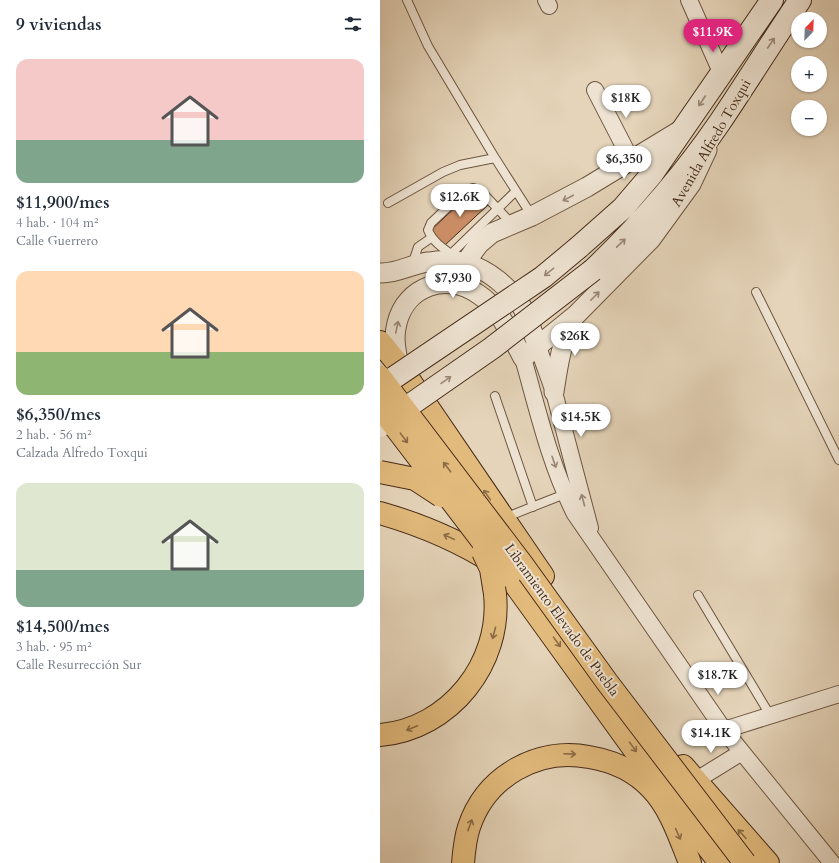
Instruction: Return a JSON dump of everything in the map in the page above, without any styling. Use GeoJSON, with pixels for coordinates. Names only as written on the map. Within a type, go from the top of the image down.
{"type":"FeatureCollection","features":[{"type":"Feature","properties":{"kind":"main road","name":"Avenida Alfredo Toxqui"},"geometry":{"type":"LineString","coordinates":[[380,387],[543,276],[579,247],[622,208],[652,174],[772,0]]}},
{"type":"Feature","properties":{"kind":"main road","name":"Avenida Alfredo Toxqui"},"geometry":{"type":"LineString","coordinates":[[719,123],[800,0]]}},
{"type":"Feature","properties":{"kind":"main road"},"geometry":{"type":"LineString","coordinates":[[380,426],[492,348],[593,270],[632,232],[666,193],[719,123]]}},
{"type":"Feature","properties":{"kind":"main road"},"geometry":{"type":"LineString","coordinates":[[380,342],[399,365],[599,657],[695,781],[768,863]]}},
{"type":"Feature","properties":{"kind":"main road","name":"Libramiento Elevado de Puebla"},"geometry":{"type":"LineString","coordinates":[[380,377],[522,564],[607,682],[745,863]]}},
{"type":"Feature","properties":{"kind":"main road","name":"Libramiento Elevado de Puebla"},"geometry":{"type":"LineString","coordinates":[[380,408],[509,576],[657,780],[720,863]]}},
{"type":"Feature","properties":{"kind":"main road"},"geometry":{"type":"LineString","coordinates":[[380,472],[415,479],[437,492],[472,533],[483,551],[491,569],[496,594],[496,627],[490,646],[470,685],[447,707],[420,724],[406,730],[380,735]]}},
{"type":"Feature","properties":{"kind":"main road"},"geometry":{"type":"LineString","coordinates":[[380,513],[410,522],[446,536],[498,565],[515,578],[599,657]]}},
{"type":"Feature","properties":{"kind":"main road"},"geometry":{"type":"LineString","coordinates":[[463,863],[469,826],[478,808],[488,794],[523,765],[542,757],[564,754],[602,759],[629,770],[641,779],[661,800],[690,863]]}},
{"type":"Feature","properties":{"kind":"main road"},"geometry":{"type":"LineString","coordinates":[[695,781],[720,863]]}},
{"type":"Feature","properties":{"kind":"street"},"geometry":{"type":"LineString","coordinates":[[689,0],[721,72]]}},
{"type":"Feature","properties":{"kind":"street"},"geometry":{"type":"LineString","coordinates":[[595,90],[631,160]]}},
{"type":"Feature","properties":{"kind":"street","name":"Avenida Alfredo Toxqui"},"geometry":{"type":"LineString","coordinates":[[531,353],[576,315],[651,239],[677,206],[691,184],[719,123]]}},
{"type":"Feature","properties":{"kind":"street"},"geometry":{"type":"LineString","coordinates":[[380,273],[398,271],[412,266],[458,258],[485,238],[532,216],[587,187],[685,127]]}},
{"type":"Feature","properties":{"kind":"street"},"geometry":{"type":"LineString","coordinates":[[456,284],[458,258]]}},
{"type":"Feature","properties":{"kind":"street"},"geometry":{"type":"LineString","coordinates":[[458,258],[489,274],[506,287],[522,308],[544,434],[565,494],[575,514],[724,730],[832,863]]}},
{"type":"Feature","properties":{"kind":"street"},"geometry":{"type":"LineString","coordinates":[[399,365],[396,352],[395,333],[405,304],[411,297],[426,287],[443,283],[456,284],[478,293],[492,306],[531,353],[554,392],[593,538]]}},
{"type":"Feature","properties":{"kind":"street"},"geometry":{"type":"LineString","coordinates":[[554,392],[560,353],[565,337],[576,315]]}},
{"type":"Feature","properties":{"kind":"street"},"geometry":{"type":"LineString","coordinates":[[724,730],[839,694]]}},
{"type":"Feature","properties":{"kind":"street"},"geometry":{"type":"LineString","coordinates":[[695,781],[742,752]]}},
{"type":"Feature","properties":{"kind":"lane"},"geometry":{"type":"LineString","coordinates":[[407,0],[428,46],[495,158],[532,216]]}},
{"type":"Feature","properties":{"kind":"lane"},"geometry":{"type":"LineString","coordinates":[[388,203],[443,172],[460,165],[495,158]]}},
{"type":"Feature","properties":{"kind":"lane"},"geometry":{"type":"LineString","coordinates":[[513,224],[498,208],[480,190],[473,188],[466,190],[431,223],[428,230],[431,238],[458,258],[498,208],[516,191]]}},
{"type":"Feature","properties":{"kind":"lane"},"geometry":{"type":"LineString","coordinates":[[412,266],[418,247],[431,238]]}},
{"type":"Feature","properties":{"kind":"lane"},"geometry":{"type":"LineString","coordinates":[[756,292],[839,460]]}},
{"type":"Feature","properties":{"kind":"lane"},"geometry":{"type":"LineString","coordinates":[[495,396],[533,507]]}},
{"type":"Feature","properties":{"kind":"lane"},"geometry":{"type":"LineString","coordinates":[[503,518],[565,494]]}},
{"type":"Feature","properties":{"kind":"lane"},"geometry":{"type":"LineString","coordinates":[[698,594],[770,715]]}},
{"type":"Feature","properties":{"kind":"building"},"geometry":{"type":"Polygon","coordinates":[[[475,189],[489,204],[444,246],[430,231],[475,189]]]}}]}
